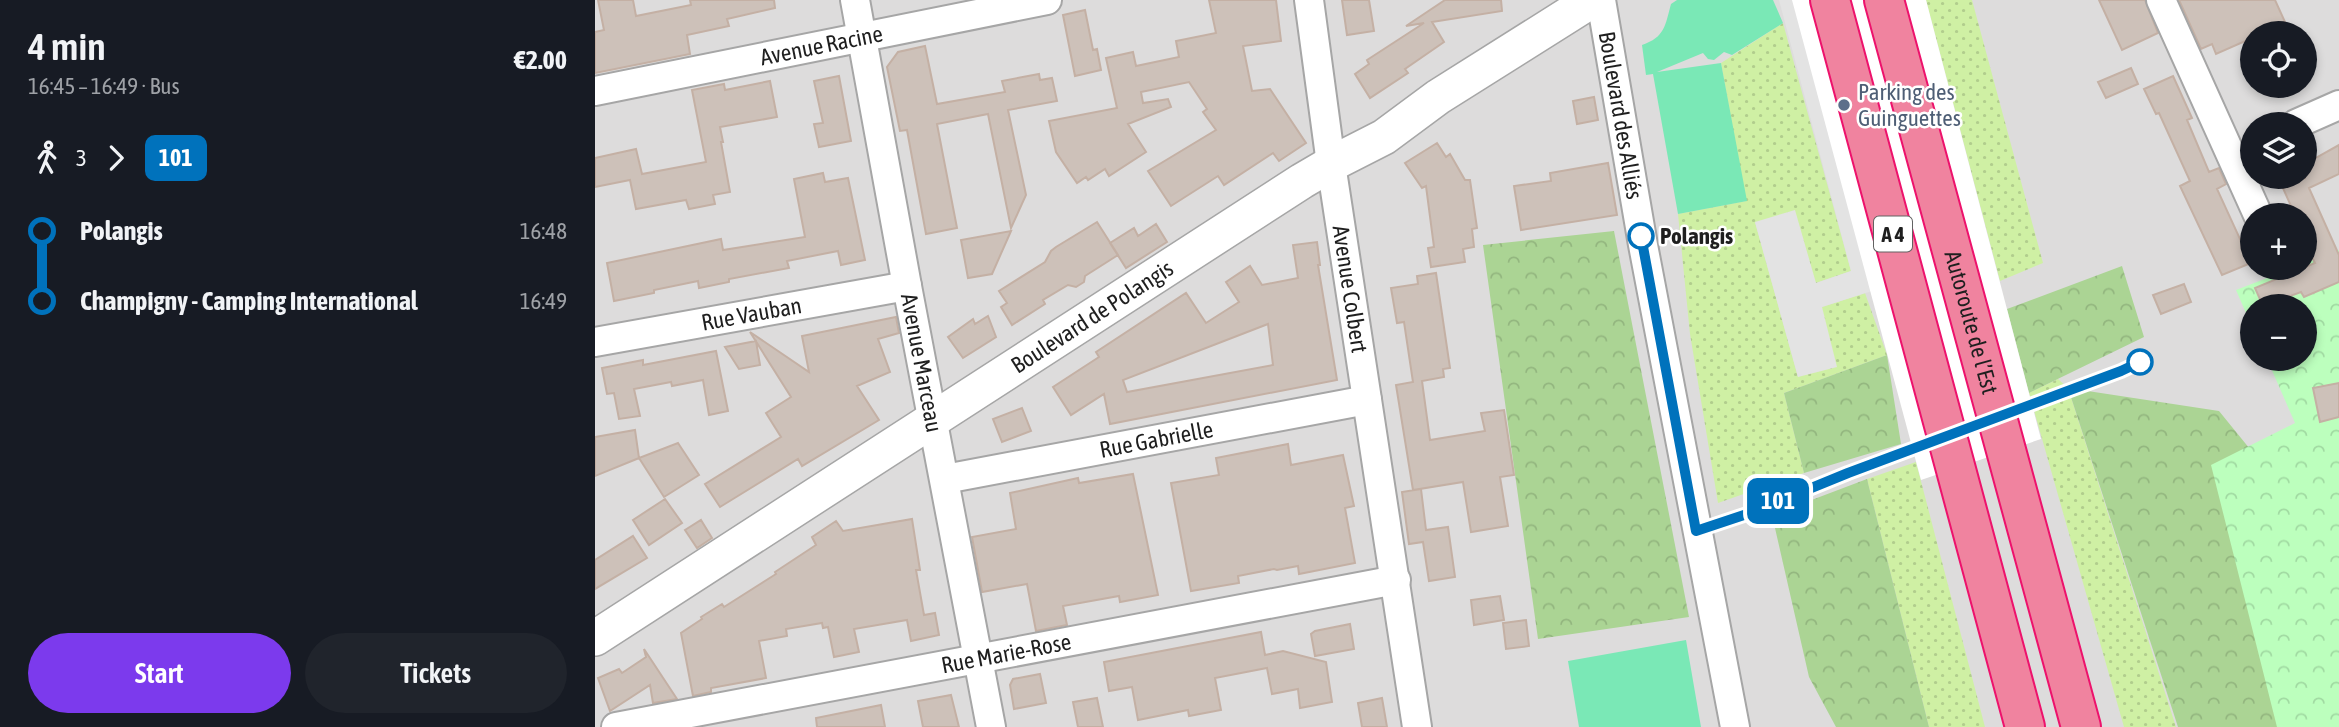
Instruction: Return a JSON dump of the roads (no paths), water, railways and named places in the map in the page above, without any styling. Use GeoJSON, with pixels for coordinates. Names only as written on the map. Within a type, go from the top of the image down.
{"type":"FeatureCollection","features":[{"type":"Feature","properties":{"kind":"highway","name":"A 4"},"geometry":{"type":"LineString","coordinates":[[1830,0],[2025,727]]}},
{"type":"Feature","properties":{"kind":"highway","name":"Autoroute de l’Est"},"geometry":{"type":"LineString","coordinates":[[1884,0],[2081,727]]}},
{"type":"Feature","properties":{"kind":"street","name":"Avenue Marceau"},"geometry":{"type":"LineString","coordinates":[[855,0],[991,727]]}},
{"type":"Feature","properties":{"kind":"street","name":"Avenue Racine"},"geometry":{"type":"LineString","coordinates":[[595,91],[1047,0]]}},
{"type":"Feature","properties":{"kind":"street","name":"Avenue Colbert"},"geometry":{"type":"LineString","coordinates":[[1308,0],[1417,727]]}},
{"type":"Feature","properties":{"kind":"street","name":"Boulevard de Polangis"},"geometry":{"type":"LineString","coordinates":[[595,638],[1331,164],[1384,137],[1438,97],[1593,0]]}},
{"type":"Feature","properties":{"kind":"street","name":"Boulevard des Alliés"},"geometry":{"type":"LineString","coordinates":[[1601,0],[1643,245],[1735,727]]}},
{"type":"Feature","properties":{"kind":"street"},"geometry":{"type":"LineString","coordinates":[[2161,0],[2240,147]]}},
{"type":"Feature","properties":{"kind":"street"},"geometry":{"type":"LineString","coordinates":[[2317,115],[2339,105]]}},
{"type":"Feature","properties":{"kind":"street","name":"Rue Vauban"},"geometry":{"type":"LineString","coordinates":[[595,342],[907,286]]}},
{"type":"Feature","properties":{"kind":"street","name":"Rue Gabrielle"},"geometry":{"type":"LineString","coordinates":[[945,479],[1367,400]]}},
{"type":"Feature","properties":{"kind":"street","name":"Rue Marie-Rose"},"geometry":{"type":"LineString","coordinates":[[616,727],[1396,580]]}},
{"type":"Feature","properties":{"kind":"place","name":"Parking des Guinguettes"},"geometry":{"type":"Point","coordinates":[1844,105]}},
{"type":"Feature","properties":{"kind":"place","name":"Polangis"},"geometry":{"type":"Point","coordinates":[1641,236]}}]}
